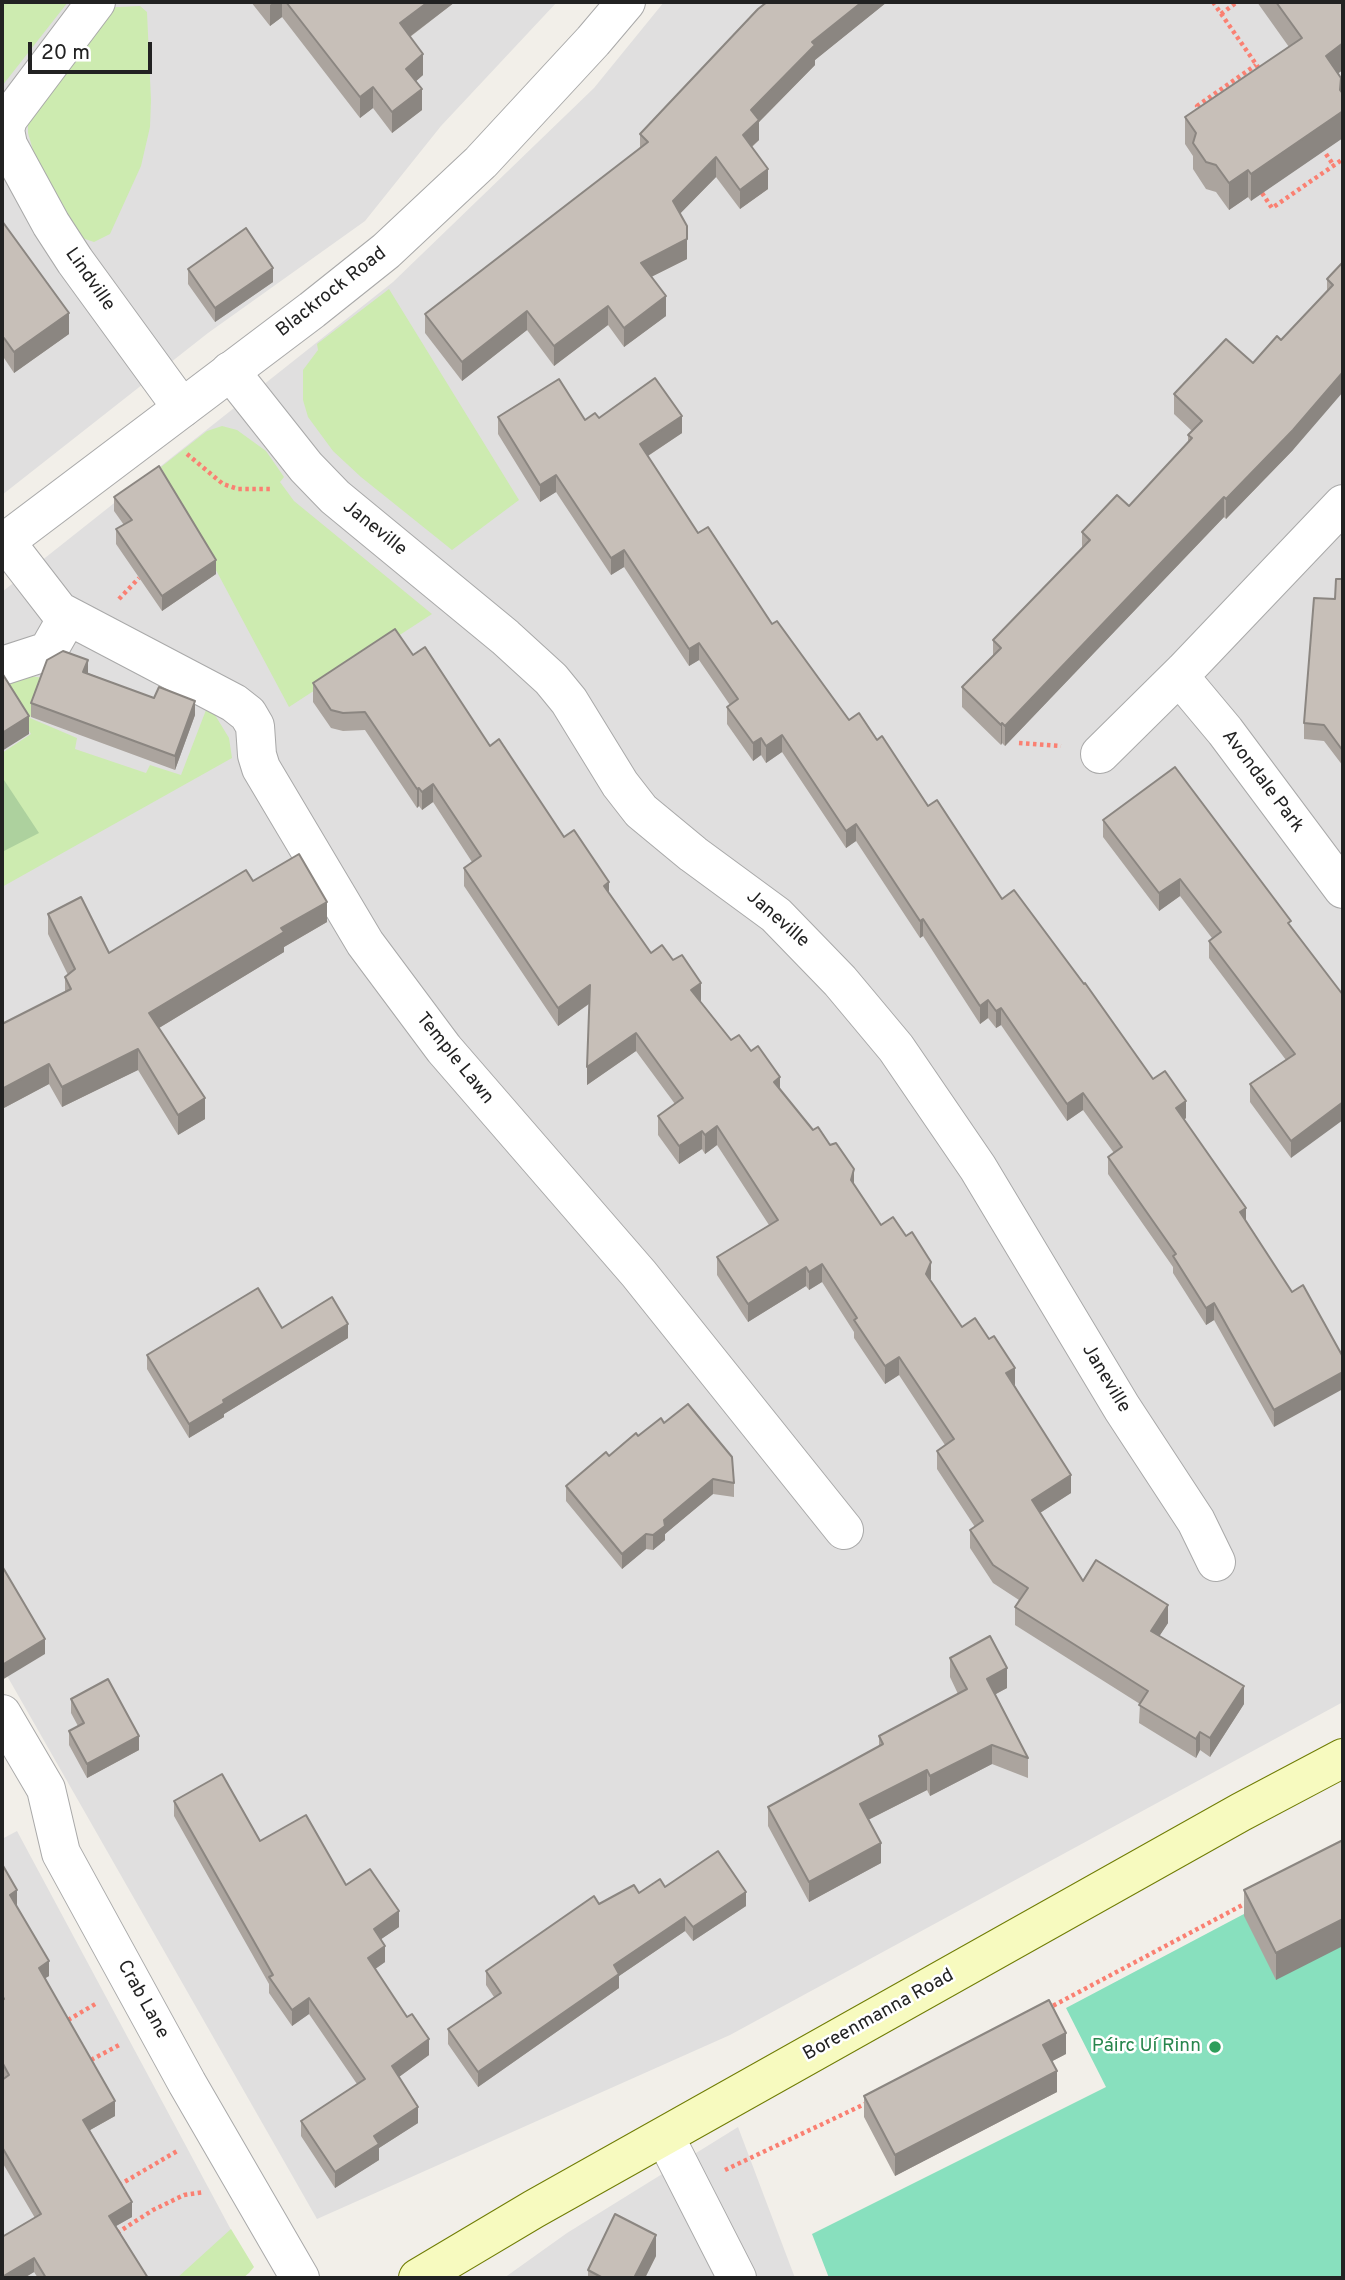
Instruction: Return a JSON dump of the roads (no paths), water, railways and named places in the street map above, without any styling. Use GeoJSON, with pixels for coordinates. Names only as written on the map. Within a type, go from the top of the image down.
{"type":"FeatureCollection","features":[{"type":"Feature","properties":{"kind":"main road","name":"Boreenmanna Road"},"geometry":{"type":"LineString","coordinates":[[418,2278],[481,2239],[1229,1818],[1343,1758]]}},
{"type":"Feature","properties":{"kind":"street","name":"Lindville"},"geometry":{"type":"LineString","coordinates":[[96,2],[8,119],[5,144],[51,224],[182,408]]}},
{"type":"Feature","properties":{"kind":"street","name":"Blackrock Road"},"geometry":{"type":"LineString","coordinates":[[4,542],[312,310],[420,221],[481,162],[626,2]]}},
{"type":"Feature","properties":{"kind":"street","name":"Janeville"},"geometry":{"type":"LineString","coordinates":[[230,371],[306,467],[335,497],[505,637],[551,679],[569,701],[620,783],[641,811],[693,854],[776,915],[831,971],[896,1048],[978,1168],[1115,1397],[1196,1521],[1216,1562]]}},
{"type":"Feature","properties":{"kind":"street"},"geometry":{"type":"LineString","coordinates":[[1100,754],[1179,676],[1343,504]]}},
{"type":"Feature","properties":{"kind":"street","name":"Temple Lawn"},"geometry":{"type":"LineString","coordinates":[[4,542],[59,611],[234,703],[248,714],[255,726],[257,755],[261,768],[365,943],[444,1049],[639,1274],[844,1530]]}},
{"type":"Feature","properties":{"kind":"street"},"geometry":{"type":"LineString","coordinates":[[2,667],[48,651],[68,616]]}},
{"type":"Feature","properties":{"kind":"street","name":"Avondale Park"},"geometry":{"type":"LineString","coordinates":[[1179,676],[1225,731],[1343,889]]}},
{"type":"Feature","properties":{"kind":"street","name":"Crab Lane"},"geometry":{"type":"LineString","coordinates":[[2,1714],[46,1789],[61,1853],[187,2083],[300,2278]]}},
{"type":"Feature","properties":{"kind":"street"},"geometry":{"type":"LineString","coordinates":[[665,2137],[737,2278]]}},
{"type":"Feature","properties":{"kind":"place","name":"Páirc Uí Rinn"},"geometry":{"type":"Point","coordinates":[1215,2047]}}]}
